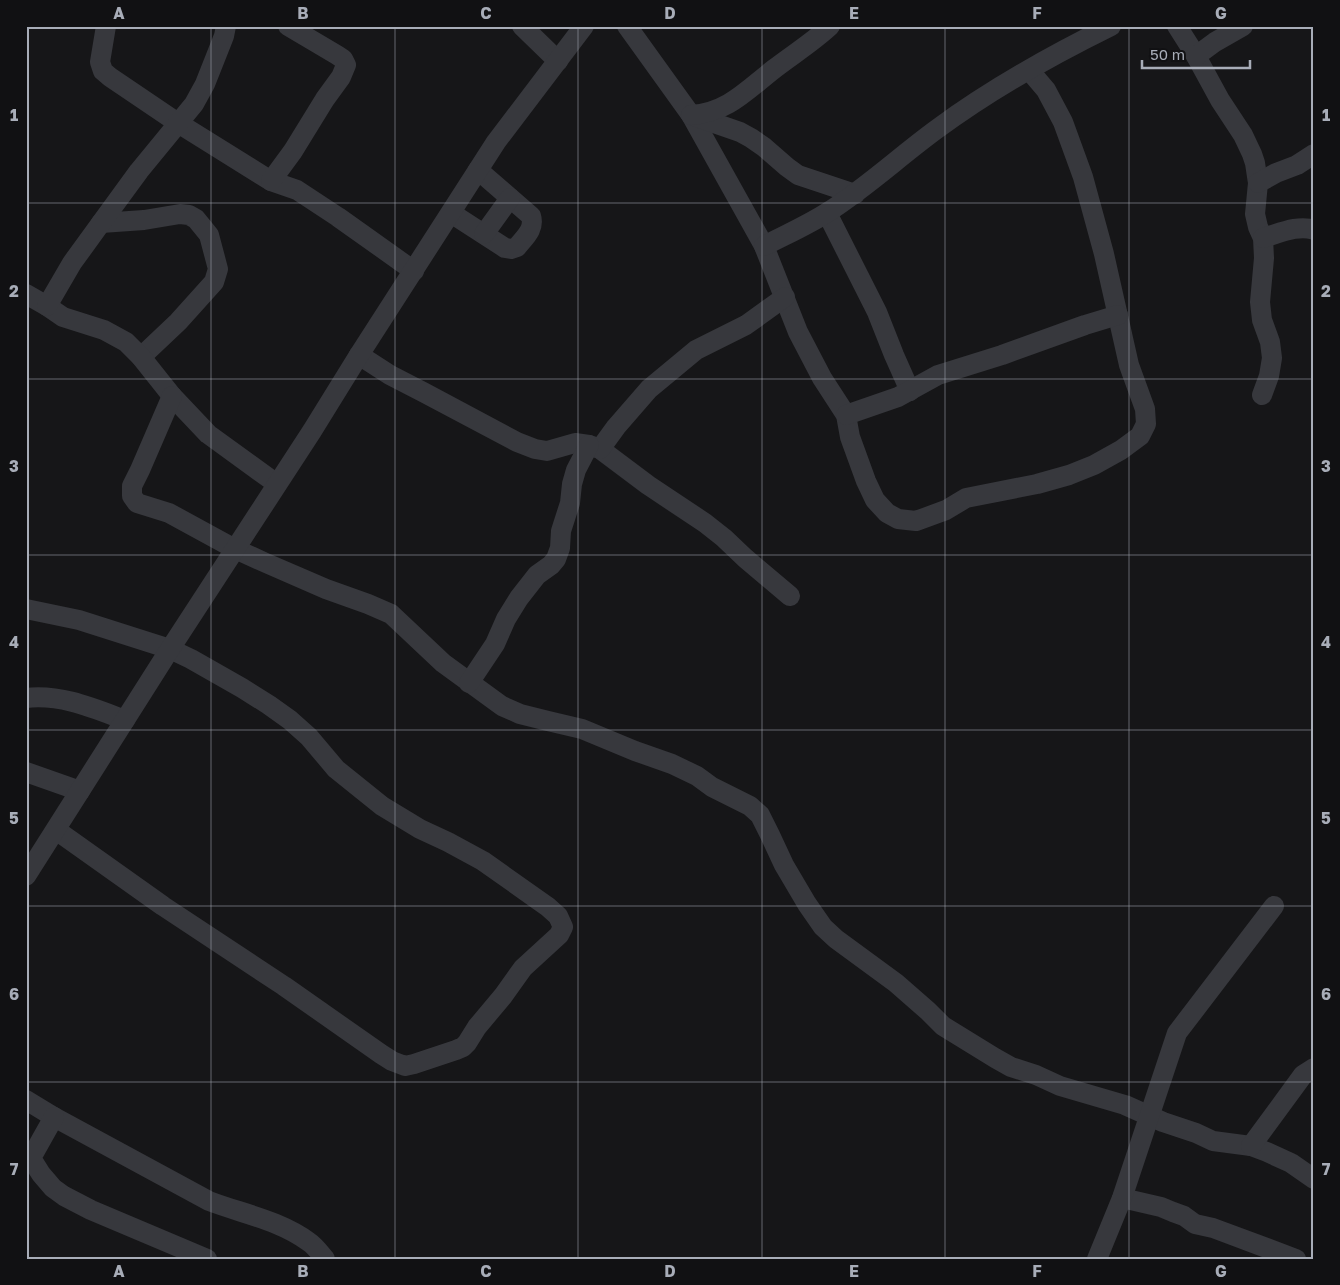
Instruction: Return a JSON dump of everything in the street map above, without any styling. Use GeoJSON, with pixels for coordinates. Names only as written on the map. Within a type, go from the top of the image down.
{"type":"FeatureCollection","features":[{"type":"Feature","properties":{"kind":"street"},"geometry":{"type":"LineString","coordinates":[[47,306],[72,263],[101,223],[139,171],[194,104],[205,84],[224,36],[226,26]]}},
{"type":"Feature","properties":{"kind":"street"},"geometry":{"type":"LineString","coordinates":[[522,26],[558,61]]}},
{"type":"Feature","properties":{"kind":"street"},"geometry":{"type":"LineString","coordinates":[[27,873],[496,142],[584,26]]}},
{"type":"Feature","properties":{"kind":"street"},"geometry":{"type":"LineString","coordinates":[[627,26],[691,115],[764,246],[798,332],[822,378],[846,415],[850,437],[875,500],[887,513],[898,519],[916,521],[946,510],[966,498],[1069,476],[1121,450],[1140,436],[1146,424],[1145,409],[1129,365],[1085,186],[1063,122],[1046,90],[1029,70]]}},
{"type":"Feature","properties":{"kind":"street"},"geometry":{"type":"LineString","coordinates":[[691,115],[704,114],[724,106],[746,93],[830,26]]}},
{"type":"Feature","properties":{"kind":"street"},"geometry":{"type":"LineString","coordinates":[[764,246],[827,214],[937,128],[998,87],[1111,26]]}},
{"type":"Feature","properties":{"kind":"street"},"geometry":{"type":"LineString","coordinates":[[1177,26],[1220,100],[1243,135],[1255,163],[1258,183],[1255,214],[1262,238],[1264,258],[1260,302],[1262,320],[1270,342],[1272,358],[1269,376],[1262,395]]}},
{"type":"Feature","properties":{"kind":"street"},"geometry":{"type":"LineString","coordinates":[[1196,56],[1215,42],[1243,26]]}},
{"type":"Feature","properties":{"kind":"street"},"geometry":{"type":"LineString","coordinates":[[99,28],[100,62],[103,70],[110,77],[178,123],[272,181],[297,190],[414,271]]}},
{"type":"Feature","properties":{"kind":"street"},"geometry":{"type":"LineString","coordinates":[[272,181],[341,77],[346,65],[343,59],[298,29]]}},
{"type":"Feature","properties":{"kind":"street"},"geometry":{"type":"LineString","coordinates":[[691,115],[740,132],[751,138],[764,146],[798,175],[855,194]]}},
{"type":"Feature","properties":{"kind":"street"},"geometry":{"type":"LineString","coordinates":[[1258,183],[1276,173],[1297,165],[1314,154]]}},
{"type":"Feature","properties":{"kind":"street"},"geometry":{"type":"LineString","coordinates":[[451,213],[505,248],[517,248],[532,228],[531,216],[478,170]]}},
{"type":"Feature","properties":{"kind":"street"},"geometry":{"type":"LineString","coordinates":[[484,234],[510,198]]}},
{"type":"Feature","properties":{"kind":"street"},"geometry":{"type":"LineString","coordinates":[[101,223],[144,220],[180,214],[189,215],[196,219],[209,236],[218,269],[214,282],[178,322],[141,357]]}},
{"type":"Feature","properties":{"kind":"street"},"geometry":{"type":"LineString","coordinates":[[827,214],[877,312],[910,391]]}},
{"type":"Feature","properties":{"kind":"street"},"geometry":{"type":"LineString","coordinates":[[1262,238],[1295,228],[1314,230]]}},
{"type":"Feature","properties":{"kind":"street"},"geometry":{"type":"LineString","coordinates":[[26,294],[63,317],[104,330],[126,342],[141,357],[172,396],[208,434],[277,484]]}},
{"type":"Feature","properties":{"kind":"street"},"geometry":{"type":"LineString","coordinates":[[469,683],[495,644],[506,619],[519,598],[537,575],[556,559],[576,470],[594,447],[616,428],[649,389],[696,350],[746,325],[785,297]]}},
{"type":"Feature","properties":{"kind":"street"},"geometry":{"type":"LineString","coordinates":[[846,415],[898,397],[938,375],[1002,355],[1085,324],[1118,315]]}},
{"type":"Feature","properties":{"kind":"street"},"geometry":{"type":"LineString","coordinates":[[359,355],[390,375],[517,442],[535,449],[547,451],[575,443],[594,447],[648,486],[705,523],[790,596]]}},
{"type":"Feature","properties":{"kind":"street"},"geometry":{"type":"LineString","coordinates":[[172,396],[132,486],[132,496],[137,503],[169,513],[235,548],[284,571],[391,614],[443,663],[502,706],[520,714],[548,722],[582,728],[672,764],[750,806],[760,815],[784,865],[823,927],[836,939],[896,983],[943,1026],[1012,1067],[1060,1086],[1125,1105],[1213,1141],[1251,1146],[1291,1163],[1314,1179]]}},
{"type":"Feature","properties":{"kind":"street"},"geometry":{"type":"LineString","coordinates":[[26,609],[79,620],[170,649],[269,704],[309,737],[336,769],[382,806],[420,829],[483,860],[548,907],[558,916],[563,927],[559,935],[523,968],[504,996],[477,1026],[463,1046],[405,1066],[381,1054],[284,986],[163,906],[56,830]]}},
{"type":"Feature","properties":{"kind":"street"},"geometry":{"type":"LineString","coordinates":[[26,698],[53,698],[80,703],[125,720]]}},
{"type":"Feature","properties":{"kind":"street"},"geometry":{"type":"LineString","coordinates":[[26,772],[80,792]]}},
{"type":"Feature","properties":{"kind":"street"},"geometry":{"type":"LineString","coordinates":[[1098,1259],[1122,1198],[1176,1033],[1274,906]]}},
{"type":"Feature","properties":{"kind":"street"},"geometry":{"type":"LineString","coordinates":[[1251,1146],[1303,1075],[1314,1068]]}},
{"type":"Feature","properties":{"kind":"street"},"geometry":{"type":"LineString","coordinates":[[26,1100],[209,1201],[271,1221],[289,1230],[310,1242],[325,1259]]}},
{"type":"Feature","properties":{"kind":"street"},"geometry":{"type":"LineString","coordinates":[[54,1117],[29,1163],[53,1188],[64,1196],[176,1253],[207,1259]]}},
{"type":"Feature","properties":{"kind":"street"},"geometry":{"type":"LineString","coordinates":[[1122,1198],[1162,1207],[1184,1216],[1195,1224],[1213,1228],[1296,1259]]}}]}
